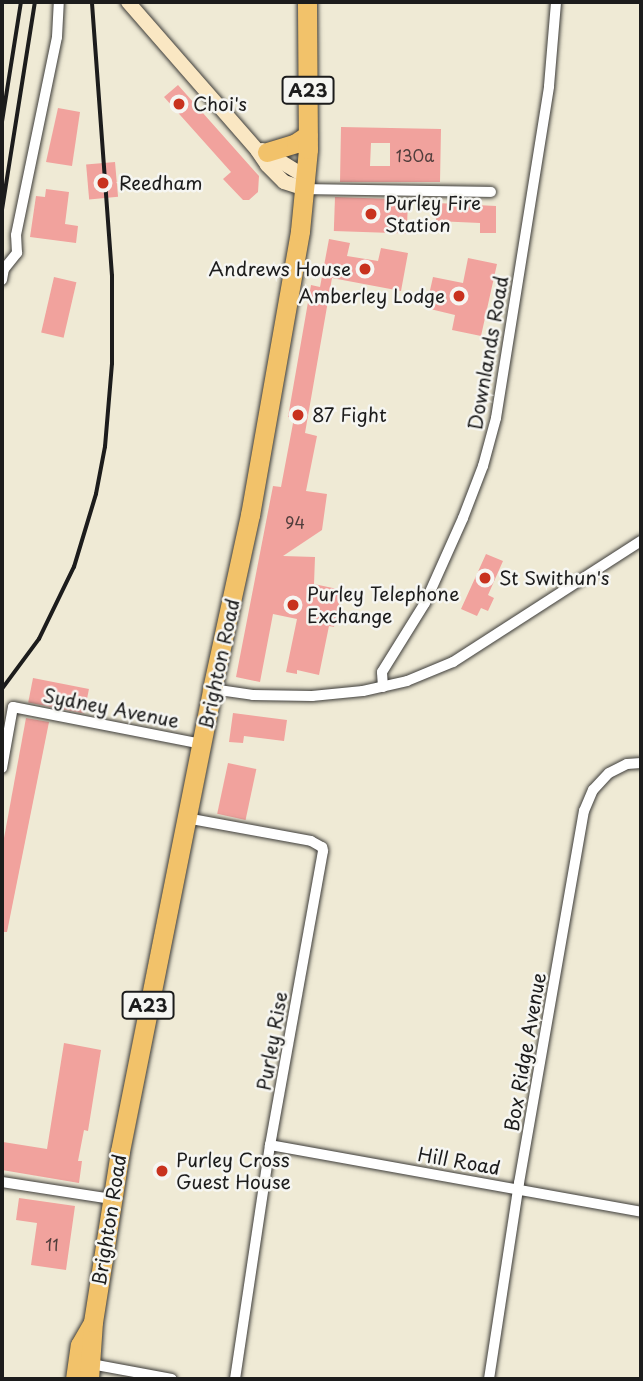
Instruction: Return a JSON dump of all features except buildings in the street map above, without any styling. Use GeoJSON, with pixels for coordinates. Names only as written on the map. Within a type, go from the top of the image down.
{"type":"FeatureCollection","features":[{"type":"Feature","properties":{"kind":"highway","name":"Brighton Road"},"geometry":{"type":"LineString","coordinates":[[90,1372],[93,1322],[112,1199],[212,689],[250,515],[305,183],[308,135],[307,2]]}},
{"type":"Feature","properties":{"kind":"highway"},"geometry":{"type":"LineString","coordinates":[[262,151],[296,143],[308,135]]}},
{"type":"Feature","properties":{"kind":"highway","name":"Brighton Road"},"geometry":{"type":"LineString","coordinates":[[75,1379],[80,1345],[93,1322]]}},
{"type":"Feature","properties":{"kind":"street"},"geometry":{"type":"LineString","coordinates":[[2,280],[4,269],[17,253],[16,235],[57,37],[59,2]]}},
{"type":"Feature","properties":{"kind":"street"},"geometry":{"type":"LineString","coordinates":[[128,2],[262,151],[305,183],[328,188],[491,191]]}},
{"type":"Feature","properties":{"kind":"street","name":"Downlands Road"},"geometry":{"type":"LineString","coordinates":[[383,687],[382,671],[425,603],[463,518],[483,466],[496,418],[549,86],[556,2]]}},
{"type":"Feature","properties":{"kind":"street"},"geometry":{"type":"LineString","coordinates":[[212,689],[253,695],[312,696],[383,687],[453,662],[641,541]]}},
{"type":"Feature","properties":{"kind":"street","name":"Sydney Avenue"},"geometry":{"type":"LineString","coordinates":[[2,768],[13,707],[201,744]]}},
{"type":"Feature","properties":{"kind":"street","name":"Box Ridge Avenue"},"geometry":{"type":"LineString","coordinates":[[489,1379],[584,811],[593,790],[609,774],[627,765],[641,763]]}},
{"type":"Feature","properties":{"kind":"street","name":"Purley Rise"},"geometry":{"type":"LineString","coordinates":[[186,818],[311,841],[322,847],[323,851],[270,1145],[235,1379]]}},
{"type":"Feature","properties":{"kind":"street","name":"Hill Road"},"geometry":{"type":"LineString","coordinates":[[270,1145],[641,1212]]}},
{"type":"Feature","properties":{"kind":"street"},"geometry":{"type":"LineString","coordinates":[[2,1181],[112,1199]]}},
{"type":"Feature","properties":{"kind":"street"},"geometry":{"type":"LineString","coordinates":[[90,1372],[172,1379]]}},
{"type":"Feature","properties":{"kind":"railway"},"geometry":{"type":"LineString","coordinates":[[2,122],[21,2]]}},
{"type":"Feature","properties":{"kind":"railway"},"geometry":{"type":"LineString","coordinates":[[2,210],[35,2]]}},
{"type":"Feature","properties":{"kind":"railway"},"geometry":{"type":"LineString","coordinates":[[2,689],[39,639],[74,567],[96,494],[105,447],[112,364],[112,276],[92,2]]}},
{"type":"Feature","properties":{"kind":"place","name":"Choi's"},"geometry":{"type":"Point","coordinates":[179,104]}},
{"type":"Feature","properties":{"kind":"place","name":"Reedham"},"geometry":{"type":"Point","coordinates":[103,183]}},
{"type":"Feature","properties":{"kind":"place","name":"Purley Fire Station"},"geometry":{"type":"Point","coordinates":[371,214]}},
{"type":"Feature","properties":{"kind":"place","name":"Andrews House"},"geometry":{"type":"Point","coordinates":[365,269]}},
{"type":"Feature","properties":{"kind":"place","name":"Amberley Lodge"},"geometry":{"type":"Point","coordinates":[459,296]}},
{"type":"Feature","properties":{"kind":"place","name":"87 Fight"},"geometry":{"type":"Point","coordinates":[298,415]}},
{"type":"Feature","properties":{"kind":"place","name":"St Swithun's"},"geometry":{"type":"Point","coordinates":[485,578]}},
{"type":"Feature","properties":{"kind":"place","name":"Purley Telephone Exchange"},"geometry":{"type":"Point","coordinates":[293,605]}},
{"type":"Feature","properties":{"kind":"place","name":"Purley Cross Guest House"},"geometry":{"type":"Point","coordinates":[162,1171]}}]}
